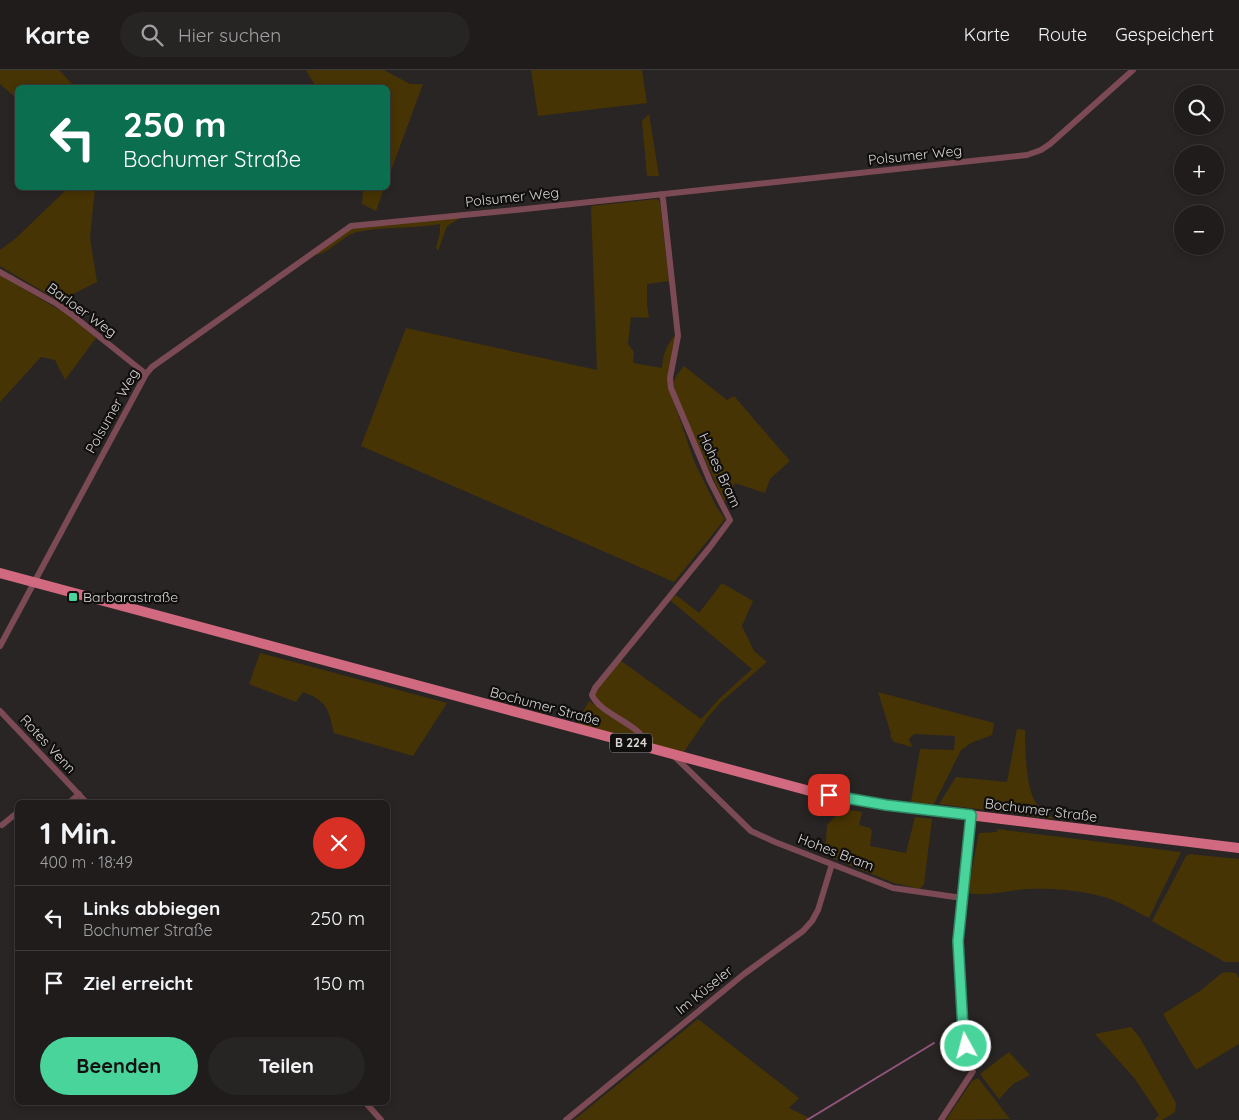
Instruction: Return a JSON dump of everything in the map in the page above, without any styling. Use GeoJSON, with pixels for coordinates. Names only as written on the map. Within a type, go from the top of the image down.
{"type":"FeatureCollection","features":[{"type":"Feature","properties":{"kind":"main road","name":"Bochumer Straße"},"geometry":{"type":"LineString","coordinates":[[0,573],[810,791],[886,805],[1239,848]]}},
{"type":"Feature","properties":{"kind":"street","name":"Polsumer Weg"},"geometry":{"type":"LineString","coordinates":[[34,582],[146,374],[159,362],[352,226],[1027,155],[1041,150],[1050,144],[1133,70]]}},
{"type":"Feature","properties":{"kind":"street","name":"Hohes Bram"},"geometry":{"type":"LineString","coordinates":[[647,748],[647,744],[642,736],[635,729],[595,704],[592,695],[595,688],[730,520],[710,481],[671,388],[670,378],[678,336],[661,194]]}},
{"type":"Feature","properties":{"kind":"street","name":"Barloer Weg"},"geometry":{"type":"LineString","coordinates":[[0,272],[64,309],[146,374]]}},
{"type":"Feature","properties":{"kind":"street"},"geometry":{"type":"LineString","coordinates":[[0,646],[34,582]]}},
{"type":"Feature","properties":{"kind":"street","name":"Rotes Venn"},"geometry":{"type":"LineString","coordinates":[[0,711],[84,800]]}},
{"type":"Feature","properties":{"kind":"street","name":"Hohes Bram"},"geometry":{"type":"LineString","coordinates":[[672,754],[752,831],[775,842],[893,888],[962,898]]}},
{"type":"Feature","properties":{"kind":"street"},"geometry":{"type":"LineString","coordinates":[[72,800],[79,794]]}},
{"type":"Feature","properties":{"kind":"street"},"geometry":{"type":"LineString","coordinates":[[2,825],[15,814]]}},
{"type":"Feature","properties":{"kind":"street"},"geometry":{"type":"LineString","coordinates":[[941,1120],[973,1071],[969,1063],[963,1029],[958,941],[971,815]]}},
{"type":"Feature","properties":{"kind":"street","name":"Im Küseler"},"geometry":{"type":"LineString","coordinates":[[566,1120],[744,974],[802,931],[812,921],[818,910],[832,864]]}},
{"type":"Feature","properties":{"kind":"street"},"geometry":{"type":"LineString","coordinates":[[368,1105],[381,1120]]}},
{"type":"Feature","properties":{"kind":"shaded area"},"geometry":{"type":"Polygon","coordinates":[[[0,70],[59,70],[73,85],[15,85],[15,97],[0,84],[0,70]]]}},
{"type":"Feature","properties":{"kind":"shaded area"},"geometry":{"type":"Polygon","coordinates":[[[306,70],[384,70],[410,84],[423,84],[390,174],[390,85],[315,85],[306,70]]]}},
{"type":"Feature","properties":{"kind":"shaded area"},"geometry":{"type":"Polygon","coordinates":[[[531,70],[642,70],[647,103],[538,116],[531,70]]]}},
{"type":"Feature","properties":{"kind":"shaded area"},"geometry":{"type":"Polygon","coordinates":[[[649,114],[659,176],[647,176],[642,121],[649,114]]]}},
{"type":"Feature","properties":{"kind":"shaded area"},"geometry":{"type":"Polygon","coordinates":[[[66,190],[95,190],[90,238],[97,282],[59,301],[0,266],[0,250],[15,239],[66,190]]]}},
{"type":"Feature","properties":{"kind":"shaded area"},"geometry":{"type":"Polygon","coordinates":[[[363,190],[383,190],[376,211],[362,204],[363,190]]]}},
{"type":"Feature","properties":{"kind":"shaded area"},"geometry":{"type":"Polygon","coordinates":[[[657,199],[660,202],[669,281],[647,284],[649,318],[631,317],[628,344],[634,352],[633,363],[662,368],[666,350],[676,334],[668,385],[694,461],[717,508],[725,519],[674,582],[361,446],[406,328],[597,370],[591,206],[657,199]]]}},
{"type":"Feature","properties":{"kind":"shaded area"},"geometry":{"type":"Polygon","coordinates":[[[460,218],[447,226],[438,251],[436,248],[440,224],[357,232],[346,237],[330,249],[313,255],[344,232],[357,226],[460,218]]]}},
{"type":"Feature","properties":{"kind":"shaded area"},"geometry":{"type":"Polygon","coordinates":[[[0,275],[68,315],[96,338],[65,380],[55,360],[41,357],[0,402],[0,275]]]}},
{"type":"Feature","properties":{"kind":"shaded area"},"geometry":{"type":"Polygon","coordinates":[[[684,366],[727,400],[734,396],[790,461],[770,479],[765,493],[735,483],[724,502],[676,396],[675,380],[684,366]]]}},
{"type":"Feature","properties":{"kind":"shaded area"},"geometry":{"type":"Polygon","coordinates":[[[722,583],[753,601],[742,626],[754,651],[767,662],[721,702],[683,753],[649,744],[597,703],[594,695],[596,689],[620,660],[701,719],[720,698],[752,669],[670,600],[676,595],[699,613],[722,583]]]}},
{"type":"Feature","properties":{"kind":"shaded area"},"geometry":{"type":"Polygon","coordinates":[[[260,653],[447,703],[413,756],[334,733],[326,707],[318,699],[303,692],[296,702],[249,684],[260,653]]]}},
{"type":"Feature","properties":{"kind":"shaded area"},"geometry":{"type":"Polygon","coordinates":[[[878,692],[994,723],[992,735],[971,743],[961,750],[933,806],[911,802],[920,749],[954,750],[955,736],[914,734],[909,739],[912,747],[894,742],[890,736],[878,692]]]}},
{"type":"Feature","properties":{"kind":"shaded area"},"geometry":{"type":"Polygon","coordinates":[[[589,701],[633,730],[640,740],[576,724],[589,701]]]}},
{"type":"Feature","properties":{"kind":"shaded area"},"geometry":{"type":"Polygon","coordinates":[[[1017,729],[1025,730],[1027,768],[1033,797],[1036,803],[1054,819],[939,804],[956,777],[1007,782],[1017,729]]]}},
{"type":"Feature","properties":{"kind":"shaded area"},"geometry":{"type":"Polygon","coordinates":[[[842,809],[862,812],[859,825],[870,828],[872,831],[870,846],[906,853],[915,817],[932,819],[924,884],[920,889],[894,883],[825,855],[827,825],[842,809]]]}},
{"type":"Feature","properties":{"kind":"shaded area"},"geometry":{"type":"Polygon","coordinates":[[[997,829],[1181,852],[1149,918],[1110,899],[1076,891],[1037,889],[989,894],[967,893],[979,833],[997,832],[997,829]]]}},
{"type":"Feature","properties":{"kind":"shaded area"},"geometry":{"type":"Polygon","coordinates":[[[1189,854],[1239,859],[1239,962],[1225,962],[1152,921],[1186,856],[1189,854]]]}},
{"type":"Feature","properties":{"kind":"shaded area"},"geometry":{"type":"Polygon","coordinates":[[[1222,973],[1236,973],[1239,978],[1239,1044],[1196,1070],[1163,1014],[1200,991],[1222,973]]]}},
{"type":"Feature","properties":{"kind":"shaded area"},"geometry":{"type":"Polygon","coordinates":[[[698,1019],[799,1098],[789,1108],[809,1118],[805,1120],[574,1120],[698,1019]]]}},
{"type":"Feature","properties":{"kind":"shaded area"},"geometry":{"type":"Polygon","coordinates":[[[1131,1027],[1140,1038],[1176,1103],[1175,1112],[1162,1120],[1154,1120],[1159,1115],[1135,1079],[1095,1034],[1131,1027]]]}},
{"type":"Feature","properties":{"kind":"shaded area"},"geometry":{"type":"Polygon","coordinates":[[[1009,1052],[1030,1075],[1013,1084],[999,1099],[980,1074],[1009,1052]]]}},
{"type":"Feature","properties":{"kind":"shaded area"},"geometry":{"type":"Polygon","coordinates":[[[978,1078],[1010,1119],[946,1120],[972,1081],[978,1078]]]}},
{"type":"Feature","properties":{"kind":"waterway"},"geometry":{"type":"LineString","coordinates":[[807,1120],[934,1043]]}},
{"type":"Feature","properties":{"kind":"place","name":"Barbarastraße"},"geometry":{"type":"Point","coordinates":[73,597]}},
{"type":"Feature","properties":{"kind":"route"},"geometry":{"type":"LineString","coordinates":[[829,795],[886,805],[971,815],[958,941],[963,1029],[966,1046]]}}]}
